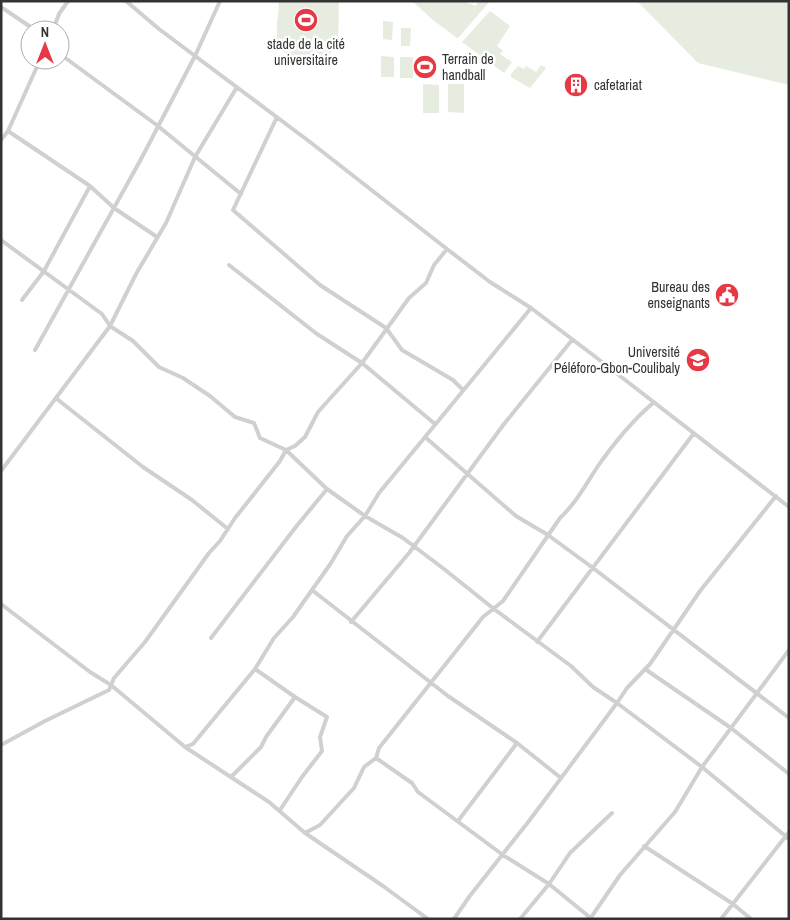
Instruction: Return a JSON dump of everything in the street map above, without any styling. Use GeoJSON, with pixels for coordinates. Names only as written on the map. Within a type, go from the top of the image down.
{"type":"FeatureCollection","features":[{"type":"Feature","properties":{"kind":"street"},"geometry":{"type":"LineString","coordinates":[[57,20],[68,1]]}},
{"type":"Feature","properties":{"kind":"street"},"geometry":{"type":"LineString","coordinates":[[126,1],[490,282],[531,308],[789,507]]}},
{"type":"Feature","properties":{"kind":"street"},"geometry":{"type":"LineString","coordinates":[[35,350],[158,126],[195,56],[220,1]]}},
{"type":"Feature","properties":{"kind":"street"},"geometry":{"type":"LineString","coordinates":[[1,7],[20,20]]}},
{"type":"Feature","properties":{"kind":"street"},"geometry":{"type":"LineString","coordinates":[[70,61],[158,126],[241,194]]}},
{"type":"Feature","properties":{"kind":"street"},"geometry":{"type":"LineString","coordinates":[[1,140],[8,131],[35,70]]}},
{"type":"Feature","properties":{"kind":"street"},"geometry":{"type":"LineString","coordinates":[[1,471],[110,326],[136,274],[166,223],[195,157],[237,87]]}},
{"type":"Feature","properties":{"kind":"street"},"geometry":{"type":"LineString","coordinates":[[277,117],[233,210],[320,285],[386,328],[402,350],[453,380],[463,390]]}},
{"type":"Feature","properties":{"kind":"street"},"geometry":{"type":"LineString","coordinates":[[8,131],[90,186],[114,208],[158,237]]}},
{"type":"Feature","properties":{"kind":"street"},"geometry":{"type":"LineString","coordinates":[[22,300],[44,271],[90,186]]}},
{"type":"Feature","properties":{"kind":"street"},"geometry":{"type":"LineString","coordinates":[[1,240],[102,314],[110,326],[133,341],[160,367],[183,378],[210,396],[235,417],[254,423],[260,438],[286,450],[327,489],[444,569],[537,642],[571,666],[593,687],[702,767],[787,838]]}},
{"type":"Feature","properties":{"kind":"street"},"geometry":{"type":"LineString","coordinates":[[1,745],[109,690],[114,678],[145,642],[280,461],[286,450],[295,446],[305,437],[318,412],[362,363],[408,298],[426,283],[434,265],[447,249]]}},
{"type":"Feature","properties":{"kind":"street"},"geometry":{"type":"LineString","coordinates":[[229,265],[317,334],[362,363],[435,424]]}},
{"type":"Feature","properties":{"kind":"street"},"geometry":{"type":"LineString","coordinates":[[185,747],[193,744],[255,669],[274,638],[293,617],[331,563],[347,536],[365,516],[379,493],[531,308]]}},
{"type":"Feature","properties":{"kind":"street"},"geometry":{"type":"LineString","coordinates":[[351,622],[409,553],[504,424],[572,340]]}},
{"type":"Feature","properties":{"kind":"street"},"geometry":{"type":"LineString","coordinates":[[57,399],[143,467],[192,500],[228,529]]}},
{"type":"Feature","properties":{"kind":"street"},"geometry":{"type":"LineString","coordinates":[[305,833],[320,824],[354,788],[364,767],[376,758],[379,748],[431,682],[483,617],[503,601],[560,518],[571,508],[599,464],[641,413],[654,402]]}},
{"type":"Feature","properties":{"kind":"street"},"geometry":{"type":"LineString","coordinates":[[537,642],[694,433]]}},
{"type":"Feature","properties":{"kind":"street"},"geometry":{"type":"LineString","coordinates":[[425,437],[516,516],[548,535],[593,568],[789,718]]}},
{"type":"Feature","properties":{"kind":"street"},"geometry":{"type":"LineString","coordinates":[[211,638],[327,489]]}},
{"type":"Feature","properties":{"kind":"street"},"geometry":{"type":"LineString","coordinates":[[454,919],[469,896],[503,855],[627,688],[645,669],[700,591],[776,496]]}},
{"type":"Feature","properties":{"kind":"street"},"geometry":{"type":"LineString","coordinates":[[312,590],[448,696],[517,743],[561,778]]}},
{"type":"Feature","properties":{"kind":"street"},"geometry":{"type":"LineString","coordinates":[[1,604],[90,672],[111,685],[185,747],[269,802],[305,833],[428,919]]}},
{"type":"Feature","properties":{"kind":"street"},"geometry":{"type":"LineString","coordinates":[[376,758],[412,783],[418,792],[503,855],[549,884],[591,918],[620,875],[675,812],[702,767],[789,650]]}},
{"type":"Feature","properties":{"kind":"street"},"geometry":{"type":"LineString","coordinates":[[255,669],[326,717],[320,737],[322,751],[280,810]]}},
{"type":"Feature","properties":{"kind":"street"},"geometry":{"type":"LineString","coordinates":[[645,669],[731,728],[789,774]]}},
{"type":"Feature","properties":{"kind":"street"},"geometry":{"type":"LineString","coordinates":[[231,777],[261,746],[295,697]]}},
{"type":"Feature","properties":{"kind":"street"},"geometry":{"type":"LineString","coordinates":[[458,821],[517,743]]}},
{"type":"Feature","properties":{"kind":"street"},"geometry":{"type":"LineString","coordinates":[[520,919],[549,884],[570,853],[612,813]]}},
{"type":"Feature","properties":{"kind":"street"},"geometry":{"type":"LineString","coordinates":[[721,919],[787,838],[789,832]]}},
{"type":"Feature","properties":{"kind":"street"},"geometry":{"type":"LineString","coordinates":[[644,846],[733,904],[751,919]]}},
{"type":"Feature","properties":{"kind":"shaded area"},"geometry":{"type":"Polygon","coordinates":[[[279,1],[339,1],[336,44],[325,58],[308,62],[299,61],[290,58],[284,52],[279,44],[277,34],[279,1]]]}},
{"type":"Feature","properties":{"kind":"shaded area"},"geometry":{"type":"Polygon","coordinates":[[[412,1],[463,1],[476,6],[478,1],[490,1],[457,38],[412,1]]]}},
{"type":"Feature","properties":{"kind":"shaded area"},"geometry":{"type":"Polygon","coordinates":[[[637,1],[789,1],[789,85],[698,63],[637,1]]]}},
{"type":"Feature","properties":{"kind":"shaded area"},"geometry":{"type":"Polygon","coordinates":[[[490,11],[510,26],[497,46],[503,51],[500,54],[512,62],[504,73],[462,42],[490,11]]]}},
{"type":"Feature","properties":{"kind":"shaded area"},"geometry":{"type":"Polygon","coordinates":[[[383,21],[393,22],[392,40],[383,39],[383,21]]]}},
{"type":"Feature","properties":{"kind":"shaded area"},"geometry":{"type":"Polygon","coordinates":[[[401,28],[411,28],[410,46],[401,46],[401,28]]]}},
{"type":"Feature","properties":{"kind":"shaded area"},"geometry":{"type":"Polygon","coordinates":[[[381,56],[394,57],[394,77],[381,77],[381,56]]]}},
{"type":"Feature","properties":{"kind":"shaded area"},"geometry":{"type":"Polygon","coordinates":[[[400,57],[413,57],[413,78],[400,78],[400,57]]]}},
{"type":"Feature","properties":{"kind":"shaded area","name":"Terrain de handball"},"geometry":{"type":"Polygon","coordinates":[[[420,59],[430,59],[430,75],[419,75],[420,59]]]}},
{"type":"Feature","properties":{"kind":"shaded area"},"geometry":{"type":"Polygon","coordinates":[[[541,65],[546,68],[530,88],[511,77],[511,74],[518,66],[524,69],[526,66],[536,72],[541,65]]]}},
{"type":"Feature","properties":{"kind":"shaded area"},"geometry":{"type":"Polygon","coordinates":[[[423,84],[439,85],[439,113],[423,113],[423,84]]]}},
{"type":"Feature","properties":{"kind":"shaded area"},"geometry":{"type":"Polygon","coordinates":[[[448,84],[464,84],[464,113],[448,112],[448,84]]]}},
{"type":"Feature","properties":{"kind":"place","name":"stade de la cité universitaire"},"geometry":{"type":"Point","coordinates":[306,20]}},
{"type":"Feature","properties":{"kind":"place","name":"Terrain de handball"},"geometry":{"type":"Point","coordinates":[425,67]}},
{"type":"Feature","properties":{"kind":"place","name":"cafetariat"},"geometry":{"type":"Point","coordinates":[576,85]}},
{"type":"Feature","properties":{"kind":"place","name":"Bureau des enseignants"},"geometry":{"type":"Point","coordinates":[727,295]}},
{"type":"Feature","properties":{"kind":"place","name":"Université Péléforo-Gbon-Coulibaly"},"geometry":{"type":"Point","coordinates":[698,360]}}]}
